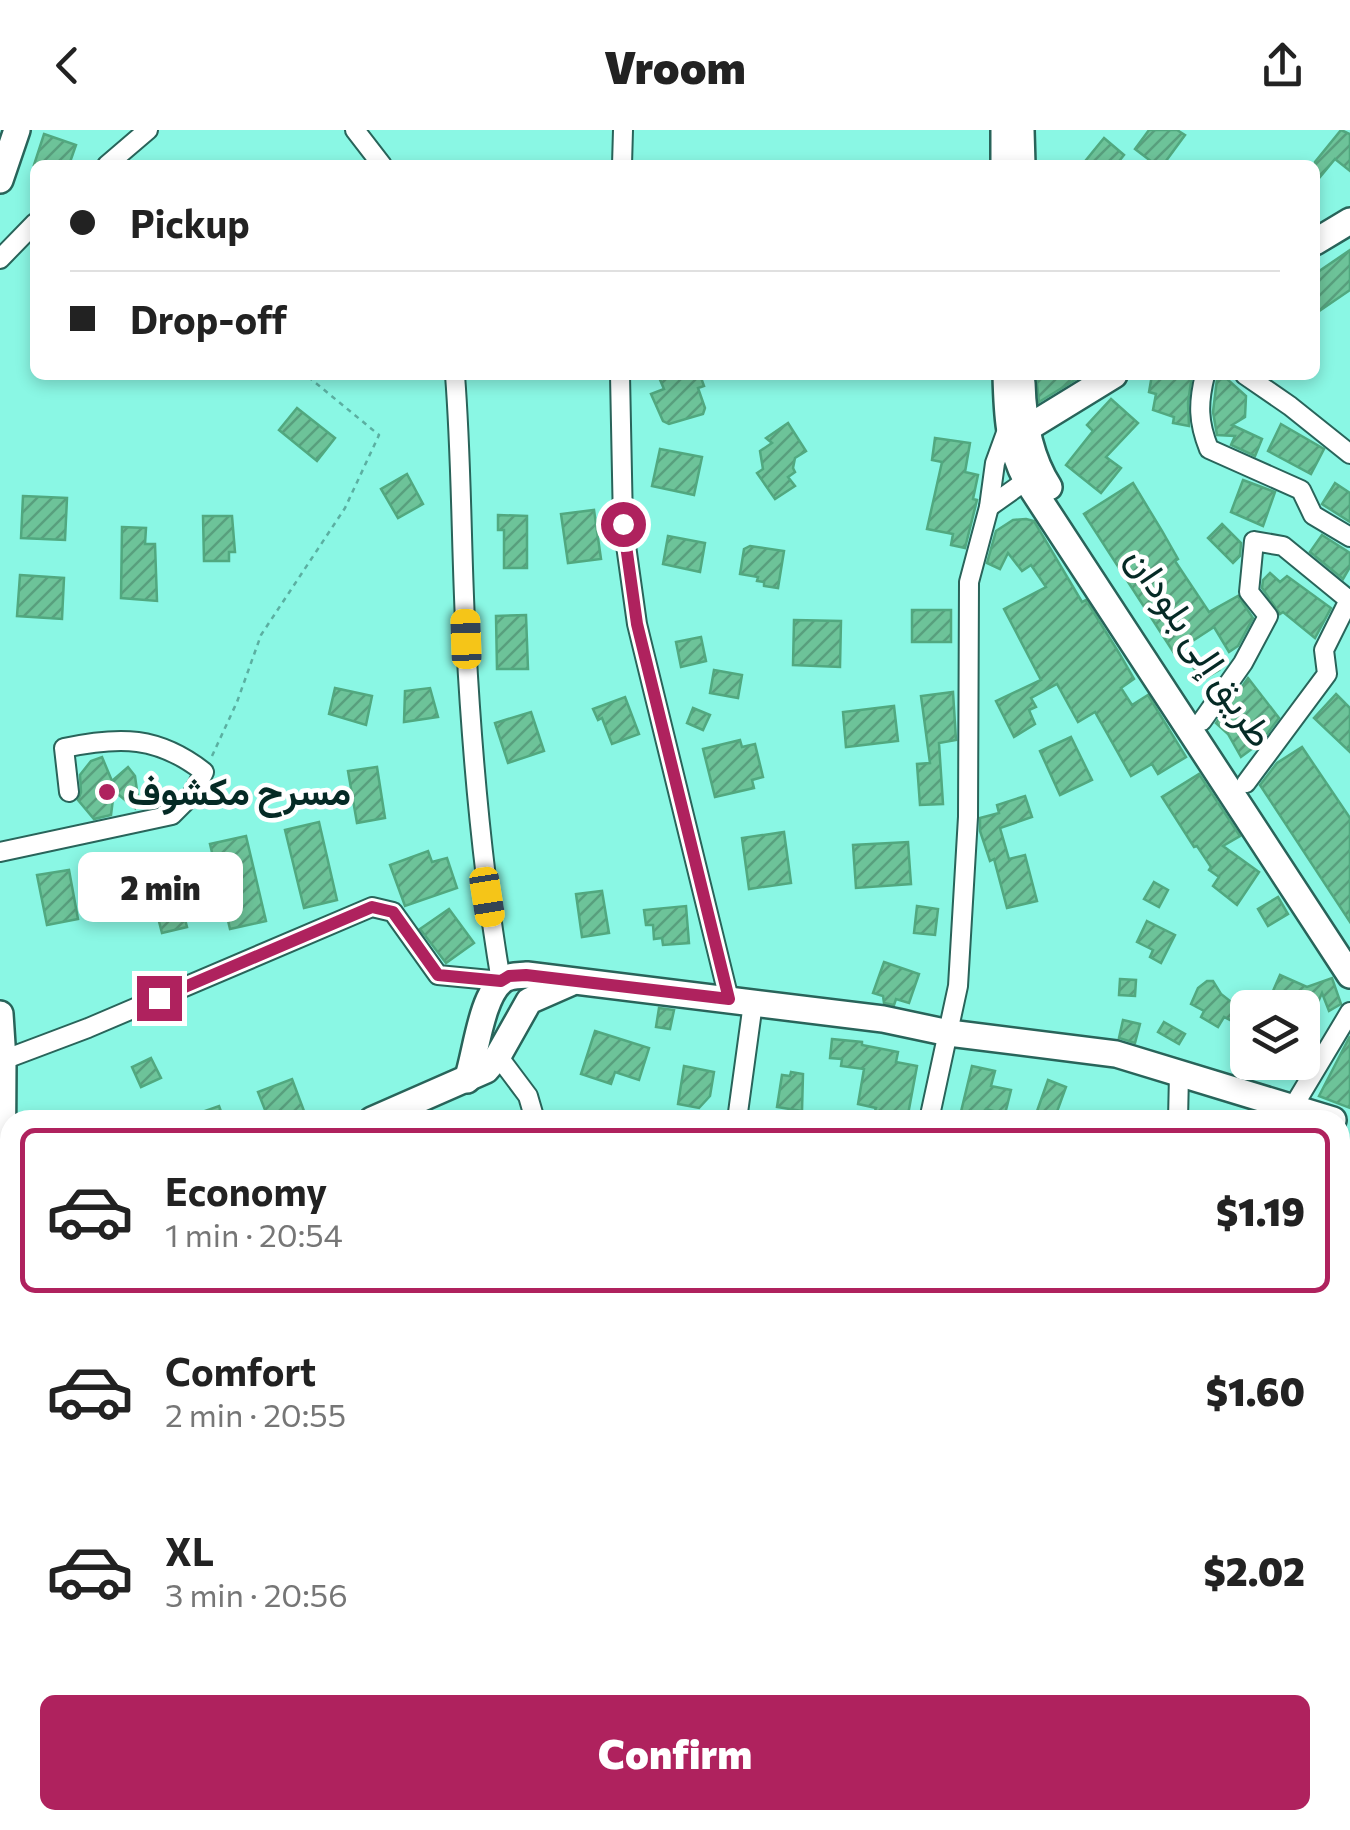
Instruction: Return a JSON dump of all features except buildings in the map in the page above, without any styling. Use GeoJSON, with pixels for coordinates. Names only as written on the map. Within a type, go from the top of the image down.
{"type":"FeatureCollection","features":[{"type":"Feature","properties":{"kind":"street"},"geometry":{"type":"LineString","coordinates":[[0,180],[17,130]]}},
{"type":"Feature","properties":{"kind":"street"},"geometry":{"type":"LineString","coordinates":[[113,160],[148,130]]}},
{"type":"Feature","properties":{"kind":"street"},"geometry":{"type":"LineString","coordinates":[[355,130],[378,160]]}},
{"type":"Feature","properties":{"kind":"street"},"geometry":{"type":"LineString","coordinates":[[622,130],[622,160]]}},
{"type":"Feature","properties":{"kind":"street"},"geometry":{"type":"LineString","coordinates":[[1004,130],[1004,160]]}},
{"type":"Feature","properties":{"kind":"street"},"geometry":{"type":"LineString","coordinates":[[1021,130],[1022,160]]}},
{"type":"Feature","properties":{"kind":"street"},"geometry":{"type":"LineString","coordinates":[[1320,239],[1350,222]]}},
{"type":"Feature","properties":{"kind":"street"},"geometry":{"type":"LineString","coordinates":[[0,258],[30,228]]}},
{"type":"Feature","properties":{"kind":"street"},"geometry":{"type":"LineString","coordinates":[[455,380],[466,639],[477,788],[487,897],[501,981]]}},
{"type":"Feature","properties":{"kind":"street"},"geometry":{"type":"LineString","coordinates":[[620,380],[623,524],[637,624],[741,1001],[737,1110]]}},
{"type":"Feature","properties":{"kind":"street"},"geometry":{"type":"LineString","coordinates":[[1007,380],[1017,430]]}},
{"type":"Feature","properties":{"kind":"street"},"geometry":{"type":"LineString","coordinates":[[1022,380],[1016,461],[1033,476],[1350,974]]}},
{"type":"Feature","properties":{"kind":"street"},"geometry":{"type":"LineString","coordinates":[[931,1110],[958,986],[968,817],[969,582],[989,506],[995,463],[1017,430],[1105,380]]}},
{"type":"Feature","properties":{"kind":"street"},"geometry":{"type":"LineString","coordinates":[[1204,380],[1199,425],[1208,448],[1301,490],[1314,515],[1350,537]]}},
{"type":"Feature","properties":{"kind":"street"},"geometry":{"type":"LineString","coordinates":[[1252,380],[1350,454]]}},
{"type":"Feature","properties":{"kind":"street"},"geometry":{"type":"LineString","coordinates":[[989,506],[1033,476]]}},
{"type":"Feature","properties":{"kind":"street","name":"طريق إلى بلودان"},"geometry":{"type":"LineString","coordinates":[[1033,476],[1246,783],[1350,948]]}},
{"type":"Feature","properties":{"kind":"street"},"geometry":{"type":"LineString","coordinates":[[1202,721],[1268,616],[1250,592],[1254,541],[1283,546],[1350,599],[1324,650],[1327,674],[1246,783]]}},
{"type":"Feature","properties":{"kind":"street"},"geometry":{"type":"LineString","coordinates":[[0,852],[172,815],[192,796],[204,772],[186,758],[156,744],[110,738],[64,748],[68,792]]}},
{"type":"Feature","properties":{"kind":"street"},"geometry":{"type":"LineString","coordinates":[[3,1060],[372,907],[393,912],[438,975],[501,981]]}},
{"type":"Feature","properties":{"kind":"street"},"geometry":{"type":"LineString","coordinates":[[467,1080],[488,1000],[501,981],[526,975],[882,1019],[1116,1054],[1302,1110]]}},
{"type":"Feature","properties":{"kind":"street"},"geometry":{"type":"LineString","coordinates":[[396,1110],[486,1070],[530,1001],[575,982]]}},
{"type":"Feature","properties":{"kind":"street"},"geometry":{"type":"LineString","coordinates":[[1293,1107],[1350,1012]]}},
{"type":"Feature","properties":{"kind":"street"},"geometry":{"type":"LineString","coordinates":[[0,1014],[3,1110]]}},
{"type":"Feature","properties":{"kind":"street"},"geometry":{"type":"LineString","coordinates":[[498,1056],[528,1096],[533,1110]]}},
{"type":"Feature","properties":{"kind":"street"},"geometry":{"type":"LineString","coordinates":[[1178,1110],[1179,1074]]}},
{"type":"Feature","properties":{"kind":"path"},"geometry":{"type":"LineString","coordinates":[[204,772],[237,702],[261,635],[345,508],[379,435],[312,380]]}},
{"type":"Feature","properties":{"kind":"place","name":"مسرح مكشوف"},"geometry":{"type":"Point","coordinates":[107,792]}},
{"type":"Feature","properties":{"kind":"route"},"geometry":{"type":"LineString","coordinates":[[159,998],[372,907],[393,912],[438,975],[501,981],[526,975],[729,999],[637,624],[623,524]]}}]}
